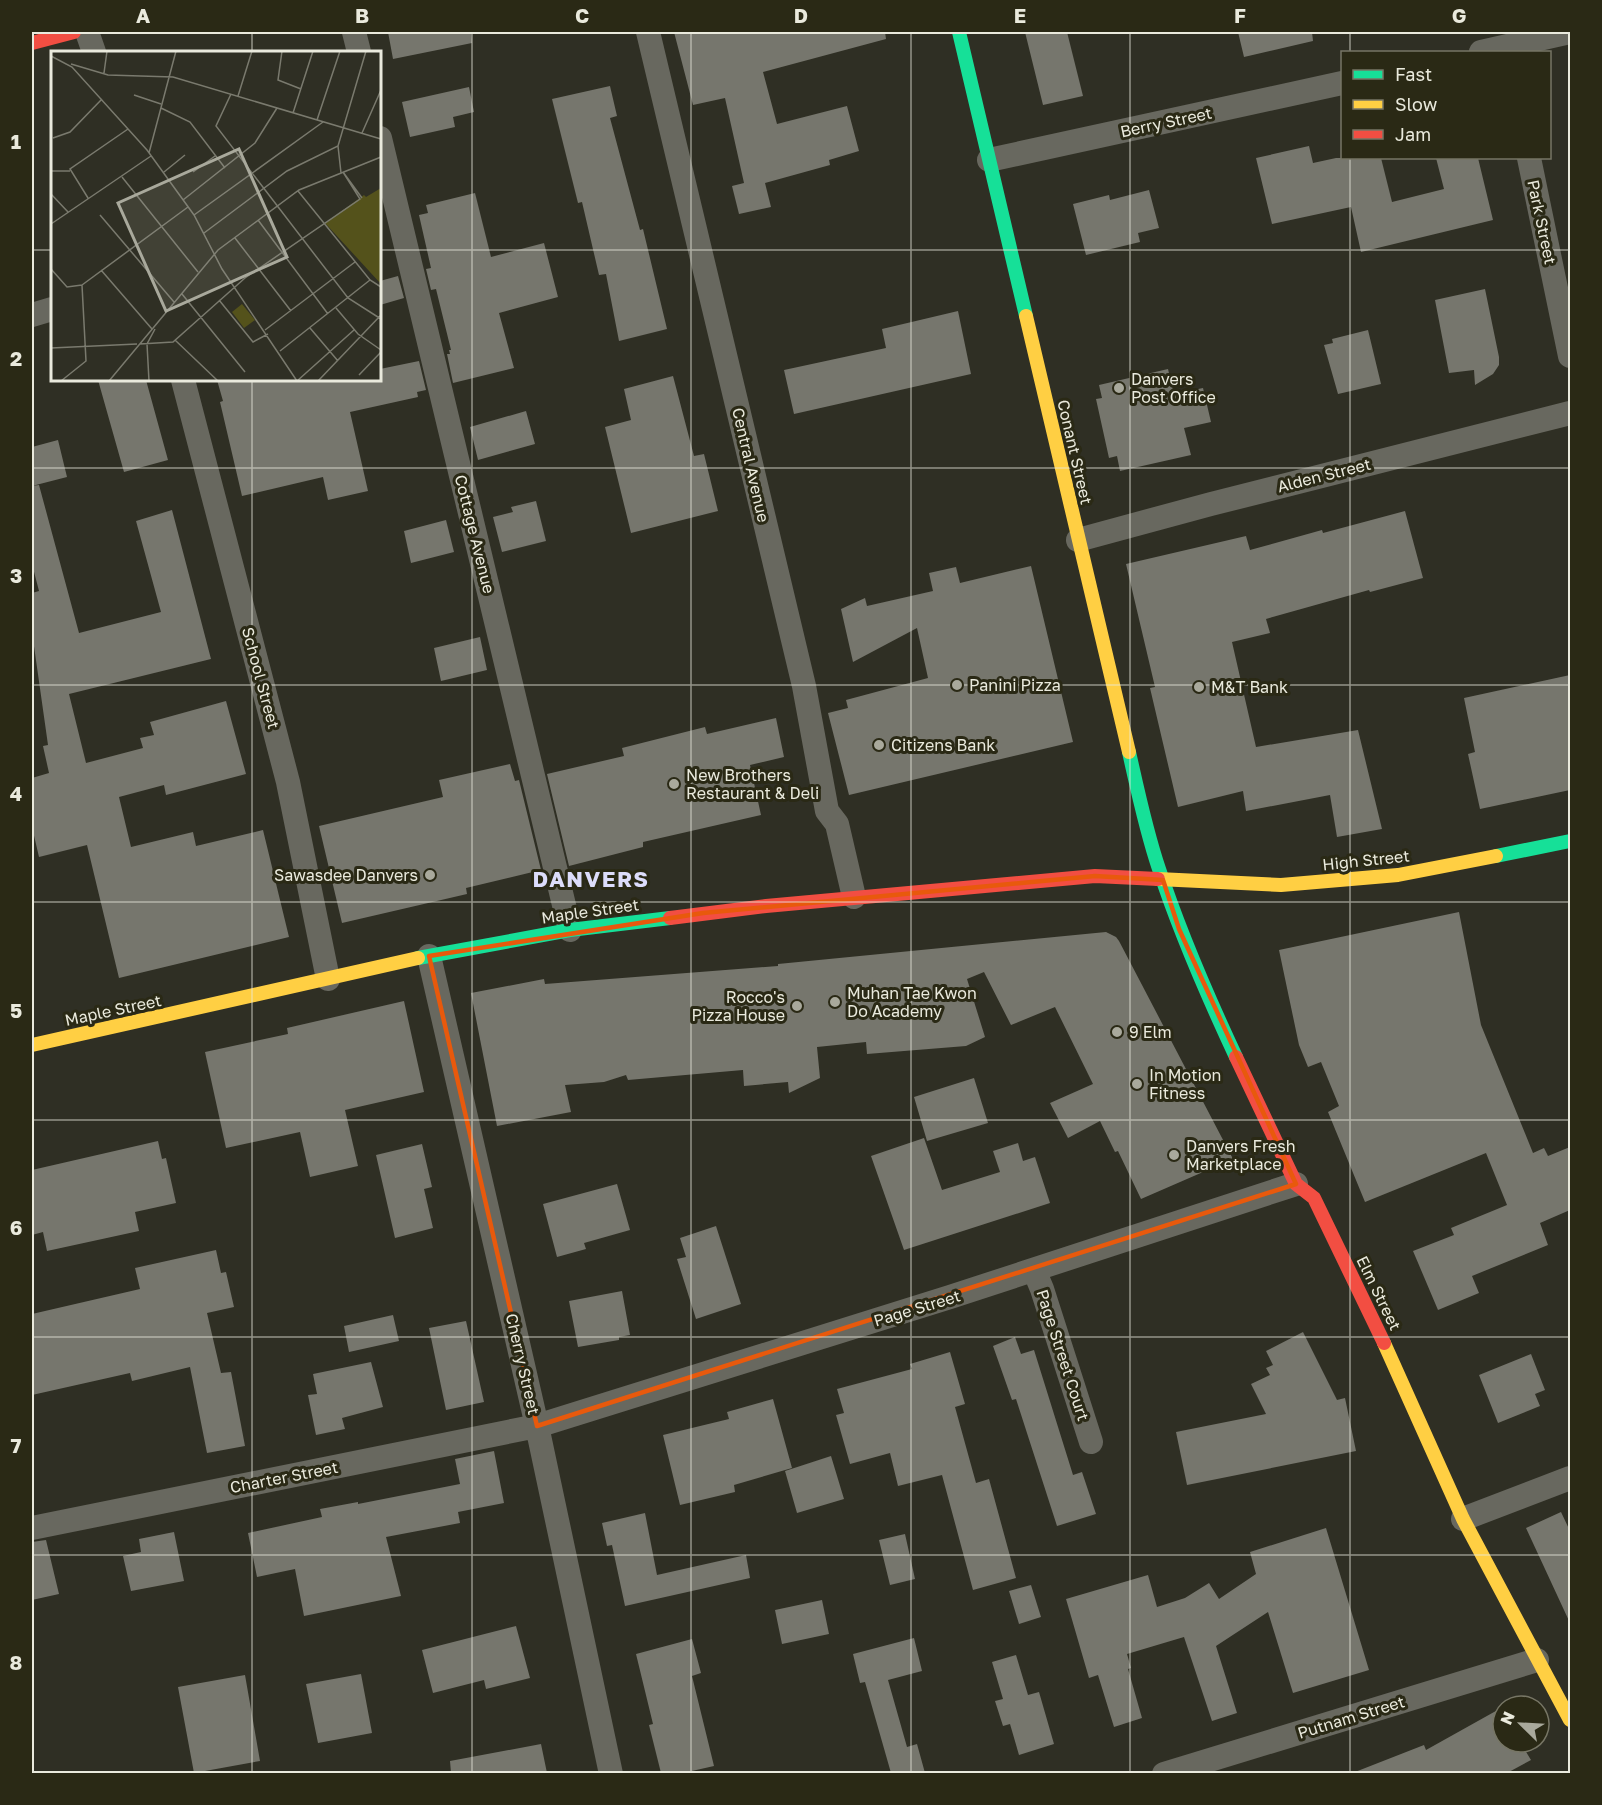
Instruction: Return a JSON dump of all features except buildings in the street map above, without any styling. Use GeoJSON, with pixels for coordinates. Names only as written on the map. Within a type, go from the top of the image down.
{"type":"FeatureCollection","features":[{"type":"Feature","properties":{"kind":"main road"},"geometry":{"type":"LineString","coordinates":[[32,43],[74,32]]}},
{"type":"Feature","properties":{"kind":"main road","name":"Conant Street"},"geometry":{"type":"LineString","coordinates":[[959,32],[1143,819],[1163,880]]}},
{"type":"Feature","properties":{"kind":"main road","name":"High Street"},"geometry":{"type":"LineString","coordinates":[[1163,880],[1281,885],[1398,875],[1570,841]]}},
{"type":"Feature","properties":{"kind":"main road","name":"Maple Street"},"geometry":{"type":"LineString","coordinates":[[32,1045],[429,956],[570,930],[854,897],[1095,876],[1163,880]]}},
{"type":"Feature","properties":{"kind":"main road","name":"Elm Street"},"geometry":{"type":"LineString","coordinates":[[1163,880],[1179,929],[1296,1184],[1314,1198],[1372,1316],[1463,1519],[1570,1720]]}},
{"type":"Feature","properties":{"kind":"street"},"geometry":{"type":"LineString","coordinates":[[87,32],[94,51]]}},
{"type":"Feature","properties":{"kind":"street"},"geometry":{"type":"LineString","coordinates":[[354,32],[359,51]]}},
{"type":"Feature","properties":{"kind":"street","name":"Central Avenue"},"geometry":{"type":"LineString","coordinates":[[648,32],[804,686],[827,811],[837,824],[854,897]]}},
{"type":"Feature","properties":{"kind":"street"},"geometry":{"type":"LineString","coordinates":[[1485,51],[1505,44],[1570,32]]}},
{"type":"Feature","properties":{"kind":"street","name":"Berry Street"},"geometry":{"type":"LineString","coordinates":[[989,160],[1341,83]]}},
{"type":"Feature","properties":{"kind":"street","name":"Cottage Avenue"},"geometry":{"type":"LineString","coordinates":[[381,142],[570,930]]}},
{"type":"Feature","properties":{"kind":"street","name":"Park Street"},"geometry":{"type":"LineString","coordinates":[[1529,159],[1570,356]]}},
{"type":"Feature","properties":{"kind":"street"},"geometry":{"type":"LineString","coordinates":[[32,315],[51,309]]}},
{"type":"Feature","properties":{"kind":"street","name":"School Street"},"geometry":{"type":"LineString","coordinates":[[183,381],[288,782],[328,979]]}},
{"type":"Feature","properties":{"kind":"street","name":"Alden Street"},"geometry":{"type":"LineString","coordinates":[[1078,540],[1570,413]]}},
{"type":"Feature","properties":{"kind":"street","name":"Cherry Street"},"geometry":{"type":"LineString","coordinates":[[429,956],[537,1426],[611,1773]]}},
{"type":"Feature","properties":{"kind":"street","name":"Page Street"},"geometry":{"type":"LineString","coordinates":[[537,1426],[1034,1270],[1296,1184]]}},
{"type":"Feature","properties":{"kind":"street","name":"Page Street Court"},"geometry":{"type":"LineString","coordinates":[[1034,1270],[1091,1442]]}},
{"type":"Feature","properties":{"kind":"street","name":"Charter Street"},"geometry":{"type":"LineString","coordinates":[[32,1528],[537,1426]]}},
{"type":"Feature","properties":{"kind":"street"},"geometry":{"type":"LineString","coordinates":[[1463,1519],[1570,1478]]}},
{"type":"Feature","properties":{"kind":"street","name":"Putnam Street"},"geometry":{"type":"LineString","coordinates":[[1164,1773],[1537,1660]]}},
{"type":"Feature","properties":{"kind":"highlighted area"},"geometry":{"type":"Polygon","coordinates":[[[1095,876],[1163,880],[1179,929],[1296,1184],[537,1426],[429,956],[703,913],[1095,876]]]}},
{"type":"Feature","properties":{"kind":"traffic: fast"},"geometry":{"type":"LineString","coordinates":[[959,32],[1026,316]]}},
{"type":"Feature","properties":{"kind":"traffic: fast"},"geometry":{"type":"LineString","coordinates":[[1129,752],[1146,826],[1167,893],[1194,964],[1236,1057]]}},
{"type":"Feature","properties":{"kind":"traffic: fast"},"geometry":{"type":"LineString","coordinates":[[1496,856],[1570,841]]}},
{"type":"Feature","properties":{"kind":"traffic: fast"},"geometry":{"type":"LineString","coordinates":[[418,958],[570,930],[670,918]]}},
{"type":"Feature","properties":{"kind":"traffic: slow"},"geometry":{"type":"LineString","coordinates":[[1026,316],[1129,752]]}},
{"type":"Feature","properties":{"kind":"traffic: slow"},"geometry":{"type":"LineString","coordinates":[[1158,879],[1281,885],[1398,875],[1496,856]]}},
{"type":"Feature","properties":{"kind":"traffic: slow"},"geometry":{"type":"LineString","coordinates":[[32,1045],[418,958]]}},
{"type":"Feature","properties":{"kind":"traffic: slow"},"geometry":{"type":"LineString","coordinates":[[1384,1343],[1463,1519],[1570,1720]]}},
{"type":"Feature","properties":{"kind":"traffic: jam"},"geometry":{"type":"LineString","coordinates":[[32,43],[74,32]]}},
{"type":"Feature","properties":{"kind":"traffic: jam"},"geometry":{"type":"LineString","coordinates":[[670,918],[766,906],[1095,876],[1158,879]]}},
{"type":"Feature","properties":{"kind":"traffic: jam"},"geometry":{"type":"LineString","coordinates":[[1236,1057],[1296,1184],[1314,1198],[1384,1343]]}},
{"type":"Feature","properties":{"kind":"place","name":"Danvers Post Office"},"geometry":{"type":"Point","coordinates":[1119,388]}},
{"type":"Feature","properties":{"kind":"place","name":"Panini Pizza"},"geometry":{"type":"Point","coordinates":[957,685]}},
{"type":"Feature","properties":{"kind":"place","name":"M&T Bank"},"geometry":{"type":"Point","coordinates":[1199,687]}},
{"type":"Feature","properties":{"kind":"place","name":"Citizens Bank"},"geometry":{"type":"Point","coordinates":[879,745]}},
{"type":"Feature","properties":{"kind":"place","name":"New Brothers Restaurant & Deli"},"geometry":{"type":"Point","coordinates":[674,784]}},
{"type":"Feature","properties":{"kind":"place","name":"Sawasdee Danvers"},"geometry":{"type":"Point","coordinates":[430,875]}},
{"type":"Feature","properties":{"kind":"place","name":"Muhan Tae Kwon Do Academy"},"geometry":{"type":"Point","coordinates":[835,1002]}},
{"type":"Feature","properties":{"kind":"place","name":"Rocco's Pizza House"},"geometry":{"type":"Point","coordinates":[797,1006]}},
{"type":"Feature","properties":{"kind":"place","name":"9 Elm"},"geometry":{"type":"Point","coordinates":[1117,1032]}},
{"type":"Feature","properties":{"kind":"place","name":"In Motion Fitness"},"geometry":{"type":"Point","coordinates":[1137,1084]}},
{"type":"Feature","properties":{"kind":"place","name":"Danvers Fresh Marketplace"},"geometry":{"type":"Point","coordinates":[1174,1155]}},
{"type":"Feature","properties":{"kind":"district","name":"DANVERS"},"geometry":{"type":"Point","coordinates":[591,879]}}]}
